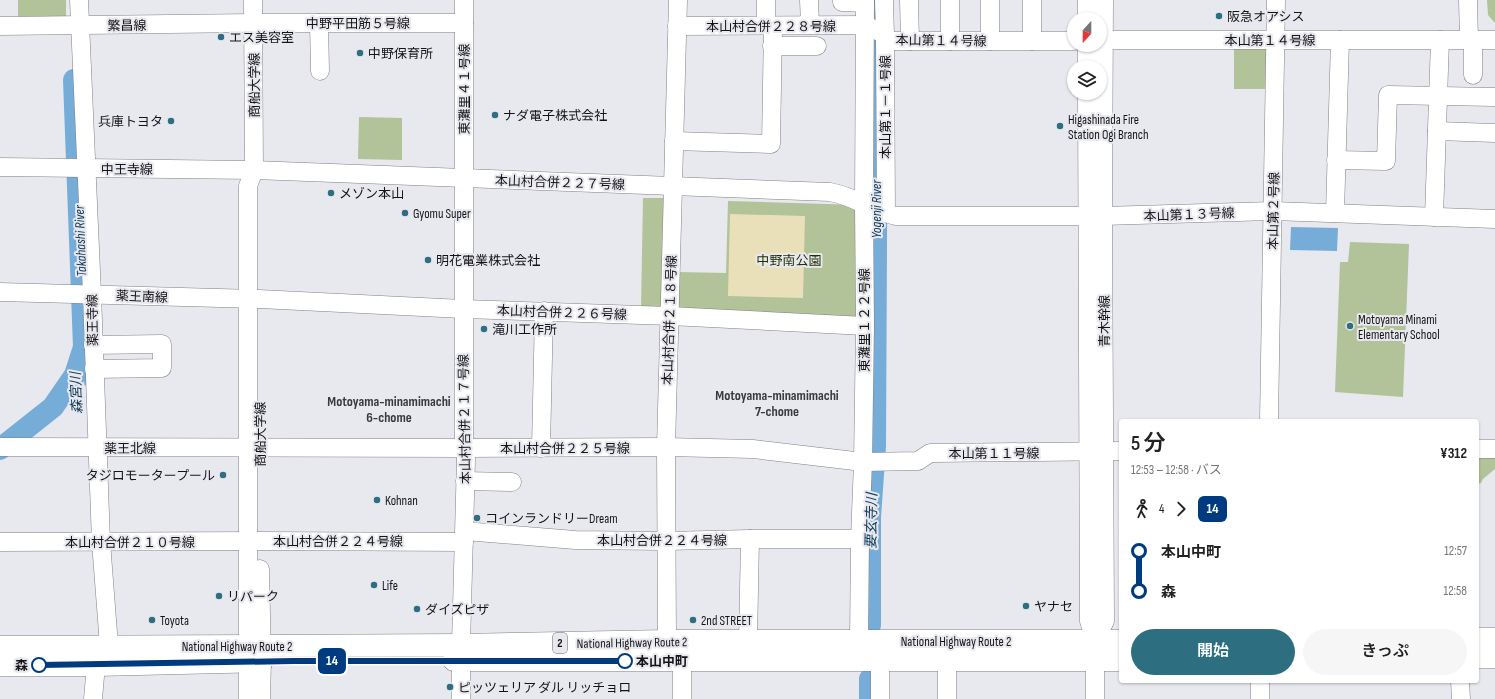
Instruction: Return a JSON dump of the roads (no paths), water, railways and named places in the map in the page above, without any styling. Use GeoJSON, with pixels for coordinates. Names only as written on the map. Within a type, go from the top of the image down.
{"type":"FeatureCollection","features":[{"type":"Feature","properties":{"kind":"highway"},"geometry":{"type":"LineString","coordinates":[[1479,639],[1495,639]]}},
{"type":"Feature","properties":{"kind":"highway","name":"National Highway Route 2"},"geometry":{"type":"LineString","coordinates":[[461,653],[667,640],[859,640],[1095,650],[1119,659]]}},
{"type":"Feature","properties":{"kind":"highway","name":"National Highway Route 2"},"geometry":{"type":"LineString","coordinates":[[0,648],[109,646],[255,654],[461,653],[682,661],[947,660],[1095,650],[1119,641]]}},
{"type":"Feature","properties":{"kind":"highway","name":"National Highway Route 2"},"geometry":{"type":"LineString","coordinates":[[0,666],[96,665],[255,654]]}},
{"type":"Feature","properties":{"kind":"highway"},"geometry":{"type":"LineString","coordinates":[[1479,657],[1495,657]]}},
{"type":"Feature","properties":{"kind":"street","name":"薬王寺線"},"geometry":{"type":"LineString","coordinates":[[79,0],[74,25],[85,294],[93,345],[101,542],[109,646]]}},
{"type":"Feature","properties":{"kind":"street","name":"商船大学線"},"geometry":{"type":"LineString","coordinates":[[253,0],[254,170],[260,185],[254,299],[255,654],[261,699]]}},
{"type":"Feature","properties":{"kind":"street","name":"東灘里４１号線"},"geometry":{"type":"LineString","coordinates":[[464,0],[464,178]]}},
{"type":"Feature","properties":{"kind":"street","name":"本山村合併２１８号線"},"geometry":{"type":"LineString","coordinates":[[667,640],[666,447],[678,0]]}},
{"type":"Feature","properties":{"kind":"street"},"geometry":{"type":"LineString","coordinates":[[674,141],[771,144],[772,46],[766,0]]}},
{"type":"Feature","properties":{"kind":"street"},"geometry":{"type":"LineString","coordinates":[[809,0],[810,26]]}},
{"type":"Feature","properties":{"kind":"street"},"geometry":{"type":"LineString","coordinates":[[842,0],[842,2],[865,2]]}},
{"type":"Feature","properties":{"kind":"street","name":"本山第１－１号線"},"geometry":{"type":"LineString","coordinates":[[875,209],[875,30],[884,0]]}},
{"type":"Feature","properties":{"kind":"street"},"geometry":{"type":"LineString","coordinates":[[909,0],[910,41]]}},
{"type":"Feature","properties":{"kind":"street"},"geometry":{"type":"LineString","coordinates":[[950,0],[950,41]]}},
{"type":"Feature","properties":{"kind":"street"},"geometry":{"type":"LineString","coordinates":[[990,0],[990,41]]}},
{"type":"Feature","properties":{"kind":"street"},"geometry":{"type":"LineString","coordinates":[[1032,0],[1032,41]]}},
{"type":"Feature","properties":{"kind":"street"},"geometry":{"type":"LineString","coordinates":[[1087,0],[1087,12]]}},
{"type":"Feature","properties":{"kind":"street","name":"青木幹線"},"geometry":{"type":"LineString","coordinates":[[1102,12],[1104,0]]}},
{"type":"Feature","properties":{"kind":"street","name":"本山第２号線"},"geometry":{"type":"LineString","coordinates":[[1269,419],[1276,0]]}},
{"type":"Feature","properties":{"kind":"street"},"geometry":{"type":"LineString","coordinates":[[1468,0],[1473,75]]}},
{"type":"Feature","properties":{"kind":"street","name":"東灘里１２２号線"},"geometry":{"type":"LineString","coordinates":[[859,640],[860,539],[871,462],[865,326],[875,209],[875,30],[865,2]]}},
{"type":"Feature","properties":{"kind":"street","name":"繁昌線"},"geometry":{"type":"LineString","coordinates":[[0,26],[253,23]]}},
{"type":"Feature","properties":{"kind":"street","name":"中野平田筋５号線"},"geometry":{"type":"LineString","coordinates":[[253,23],[464,23]]}},
{"type":"Feature","properties":{"kind":"street"},"geometry":{"type":"LineString","coordinates":[[320,23],[320,71]]}},
{"type":"Feature","properties":{"kind":"street","name":"本山村合併２２８号線"},"geometry":{"type":"LineString","coordinates":[[677,26],[810,26],[875,30]]}},
{"type":"Feature","properties":{"kind":"street","name":"本山第１４号線"},"geometry":{"type":"LineString","coordinates":[[875,30],[891,41],[1067,41]]}},
{"type":"Feature","properties":{"kind":"street"},"geometry":{"type":"LineString","coordinates":[[1335,213],[1340,40]]}},
{"type":"Feature","properties":{"kind":"street"},"geometry":{"type":"LineString","coordinates":[[1434,217],[1440,40]]}},
{"type":"Feature","properties":{"kind":"street","name":"本山第１４号線"},"geometry":{"type":"LineString","coordinates":[[1107,42],[1495,40]]}},
{"type":"Feature","properties":{"kind":"street"},"geometry":{"type":"LineString","coordinates":[[772,46],[817,46]]}},
{"type":"Feature","properties":{"kind":"street","name":"青木幹線"},"geometry":{"type":"LineString","coordinates":[[1095,216],[1097,52]]}},
{"type":"Feature","properties":{"kind":"street"},"geometry":{"type":"LineString","coordinates":[[1336,160],[1386,161],[1388,95],[1494,97]]}},
{"type":"Feature","properties":{"kind":"street","name":"青木幹線"},"geometry":{"type":"LineString","coordinates":[[1087,100],[1095,216],[1104,452],[1089,621],[1095,650],[1095,699]]}},
{"type":"Feature","properties":{"kind":"street"},"geometry":{"type":"LineString","coordinates":[[1437,131],[1495,133]]}},
{"type":"Feature","properties":{"kind":"street","name":"中王寺線"},"geometry":{"type":"LineString","coordinates":[[0,167],[254,170]]}},
{"type":"Feature","properties":{"kind":"street","name":"本山村合併２２７号線"},"geometry":{"type":"LineString","coordinates":[[254,170],[830,192],[843,194],[875,209]]}},
{"type":"Feature","properties":{"kind":"street","name":"本山村合併２１７号線"},"geometry":{"type":"LineString","coordinates":[[462,699],[461,653],[465,482],[463,309],[464,178]]}},
{"type":"Feature","properties":{"kind":"street","name":"本山第１３号線"},"geometry":{"type":"LineString","coordinates":[[875,209],[896,216],[1095,216],[1273,211],[1495,219]]}},
{"type":"Feature","properties":{"kind":"street","name":"薬王南線"},"geometry":{"type":"LineString","coordinates":[[0,292],[254,299]]}},
{"type":"Feature","properties":{"kind":"street","name":"本山村合併２２６号線"},"geometry":{"type":"LineString","coordinates":[[254,299],[463,309],[670,316],[865,326]]}},
{"type":"Feature","properties":{"kind":"street"},"geometry":{"type":"LineString","coordinates":[[541,448],[544,311]]}},
{"type":"Feature","properties":{"kind":"street"},"geometry":{"type":"LineString","coordinates":[[93,345],[162,344],[162,368],[94,369]]}},
{"type":"Feature","properties":{"kind":"street","name":"薬王北線"},"geometry":{"type":"LineString","coordinates":[[5,447],[254,447]]}},
{"type":"Feature","properties":{"kind":"street","name":"本山村合併２２５号線"},"geometry":{"type":"LineString","coordinates":[[254,447],[753,448],[871,462]]}},
{"type":"Feature","properties":{"kind":"street"},"geometry":{"type":"LineString","coordinates":[[1479,449],[1495,449]]}},
{"type":"Feature","properties":{"kind":"street","name":"本山第１１号線"},"geometry":{"type":"LineString","coordinates":[[871,462],[918,461],[930,453],[1104,452]]}},
{"type":"Feature","properties":{"kind":"street"},"geometry":{"type":"LineString","coordinates":[[465,482],[512,482]]}},
{"type":"Feature","properties":{"kind":"street","name":"本山村合併２２４号線"},"geometry":{"type":"LineString","coordinates":[[254,541],[464,536],[575,540],[666,541],[860,539]]}},
{"type":"Feature","properties":{"kind":"street"},"geometry":{"type":"LineString","coordinates":[[748,640],[750,539]]}},
{"type":"Feature","properties":{"kind":"street","name":"本山村合併２１０号線"},"geometry":{"type":"LineString","coordinates":[[0,542],[254,541]]}},
{"type":"Feature","properties":{"kind":"street","name":"商船大学線"},"geometry":{"type":"LineString","coordinates":[[248,699],[255,654]]}},
{"type":"Feature","properties":{"kind":"street"},"geometry":{"type":"LineString","coordinates":[[880,660],[880,699]]}},
{"type":"Feature","properties":{"kind":"street"},"geometry":{"type":"LineString","coordinates":[[947,660],[947,699]]}},
{"type":"Feature","properties":{"kind":"street"},"geometry":{"type":"LineString","coordinates":[[682,661],[682,699]]}},
{"type":"Feature","properties":{"kind":"street"},"geometry":{"type":"LineString","coordinates":[[93,699],[96,665]]}},
{"type":"Feature","properties":{"kind":"street"},"geometry":{"type":"LineString","coordinates":[[1260,683],[1260,699]]}},
{"type":"Feature","properties":{"kind":"street"},"geometry":{"type":"LineString","coordinates":[[1460,683],[1461,699]]}},
{"type":"Feature","properties":{"kind":"water"},"geometry":{"type":"Polygon","coordinates":[[[1291,227],[1338,228],[1337,251],[1290,250],[1291,227]]]}},
{"type":"Feature","properties":{"kind":"waterway","name":"Yogenji River"},"geometry":{"type":"LineString","coordinates":[[870,625],[870,517],[875,446],[877,44],[875,0]]}},
{"type":"Feature","properties":{"kind":"waterway","name":"Takahashi River"},"geometry":{"type":"LineString","coordinates":[[0,449],[53,407],[75,375],[84,347],[74,80]]}},
{"type":"Feature","properties":{"kind":"waterway","name":"森宮川"},"geometry":{"type":"LineString","coordinates":[[84,347],[86,384]]}},
{"type":"Feature","properties":{"kind":"waterway","name":"Yogenji River"},"geometry":{"type":"LineString","coordinates":[[870,679],[870,699]]}},
{"type":"Feature","properties":{"kind":"place","name":"阪急オアシス"},"geometry":{"type":"Point","coordinates":[1219,16]}},
{"type":"Feature","properties":{"kind":"place","name":"エス美容室"},"geometry":{"type":"Point","coordinates":[221,37]}},
{"type":"Feature","properties":{"kind":"place","name":"中野保育所"},"geometry":{"type":"Point","coordinates":[360,53]}},
{"type":"Feature","properties":{"kind":"place","name":"ナダ電子株式会社"},"geometry":{"type":"Point","coordinates":[495,115]}},
{"type":"Feature","properties":{"kind":"place","name":"兵庫トヨタ"},"geometry":{"type":"Point","coordinates":[171,121]}},
{"type":"Feature","properties":{"kind":"place","name":"Higashinada Fire Station Ogi Branch"},"geometry":{"type":"Point","coordinates":[1060,126]}},
{"type":"Feature","properties":{"kind":"place","name":"メゾン本山"},"geometry":{"type":"Point","coordinates":[331,193]}},
{"type":"Feature","properties":{"kind":"place","name":"Gyomu Super"},"geometry":{"type":"Point","coordinates":[405,213]}},
{"type":"Feature","properties":{"kind":"place","name":"明花電業株式会社"},"geometry":{"type":"Point","coordinates":[428,260]}},
{"type":"Feature","properties":{"kind":"place","name":"Motoyama Minami Elementary School"},"geometry":{"type":"Point","coordinates":[1350,326]}},
{"type":"Feature","properties":{"kind":"place","name":"滝川工作所"},"geometry":{"type":"Point","coordinates":[484,329]}},
{"type":"Feature","properties":{"kind":"place","name":"タジロモータープール"},"geometry":{"type":"Point","coordinates":[223,475]}},
{"type":"Feature","properties":{"kind":"place","name":"Kohnan"},"geometry":{"type":"Point","coordinates":[377,500]}},
{"type":"Feature","properties":{"kind":"place","name":"コインランドリーDream"},"geometry":{"type":"Point","coordinates":[477,518]}},
{"type":"Feature","properties":{"kind":"place","name":"Life"},"geometry":{"type":"Point","coordinates":[374,585]}},
{"type":"Feature","properties":{"kind":"place","name":"リパーク"},"geometry":{"type":"Point","coordinates":[219,596]}},
{"type":"Feature","properties":{"kind":"place","name":"ヤナセ"},"geometry":{"type":"Point","coordinates":[1026,606]}},
{"type":"Feature","properties":{"kind":"place","name":"ダイズピザ"},"geometry":{"type":"Point","coordinates":[417,609]}},
{"type":"Feature","properties":{"kind":"place","name":"Toyota"},"geometry":{"type":"Point","coordinates":[152,620]}},
{"type":"Feature","properties":{"kind":"place","name":"2nd STREET"},"geometry":{"type":"Point","coordinates":[693,620]}},
{"type":"Feature","properties":{"kind":"place","name":"本山中町"},"geometry":{"type":"Point","coordinates":[625,661]}},
{"type":"Feature","properties":{"kind":"place","name":"森"},"geometry":{"type":"Point","coordinates":[39,665]}},
{"type":"Feature","properties":{"kind":"place","name":"ピッツェリア ダル リッチョロ"},"geometry":{"type":"Point","coordinates":[450,687]}},
{"type":"Feature","properties":{"kind":"district","name":"Motoyama-minamimachi 7-chome"},"geometry":{"type":"Point","coordinates":[777,404]}},
{"type":"Feature","properties":{"kind":"district","name":"Motoyama-minamimachi 6-chome"},"geometry":{"type":"Point","coordinates":[389,410]}},
{"type":"Feature","properties":{"kind":"park label","name":"中野南公園"},"geometry":{"type":"Point","coordinates":[789,260]}},
{"type":"Feature","properties":{"kind":"water label","name":"要玄寺川"},"geometry":{"type":"Point","coordinates":[871,521]}}]}
